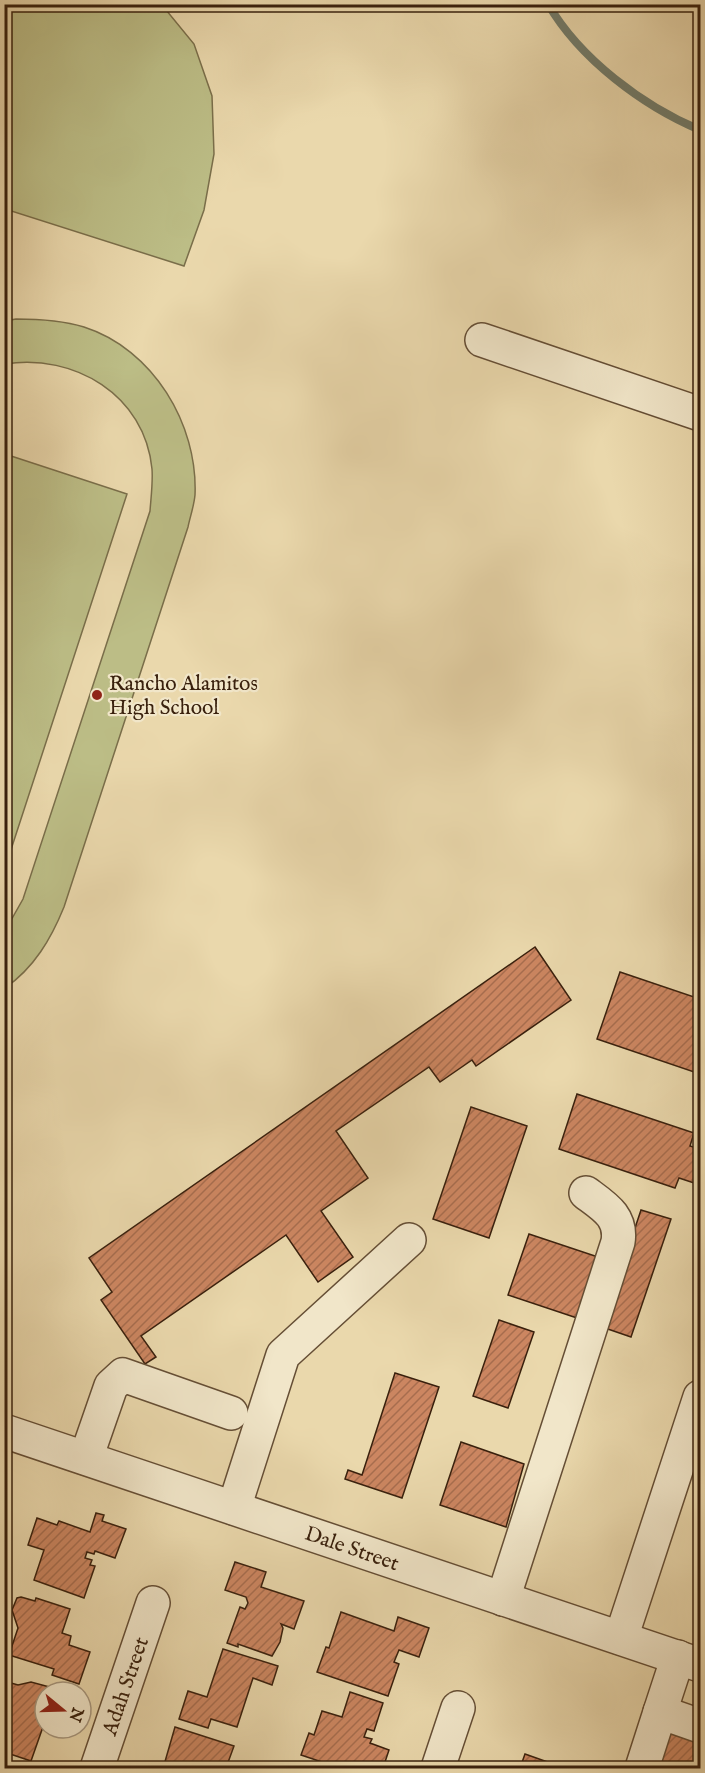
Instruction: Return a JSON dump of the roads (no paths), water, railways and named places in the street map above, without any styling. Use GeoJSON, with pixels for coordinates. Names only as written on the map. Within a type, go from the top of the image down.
{"type":"FeatureCollection","features":[{"type":"Feature","properties":{"kind":"street"},"geometry":{"type":"LineString","coordinates":[[482,340],[700,414]]}},
{"type":"Feature","properties":{"kind":"street"},"geometry":{"type":"LineString","coordinates":[[503,1599],[618,1242],[620,1229],[615,1220],[605,1207],[586,1193]]}},
{"type":"Feature","properties":{"kind":"street"},"geometry":{"type":"LineString","coordinates":[[234,1508],[283,1355],[409,1240]]}},
{"type":"Feature","properties":{"kind":"street"},"geometry":{"type":"LineString","coordinates":[[86,1458],[111,1386],[123,1375],[231,1413]]}},
{"type":"Feature","properties":{"kind":"street"},"geometry":{"type":"LineString","coordinates":[[621,1638],[700,1396]]}},
{"type":"Feature","properties":{"kind":"street","name":"Dale Street"},"geometry":{"type":"LineString","coordinates":[[4,1431],[621,1638],[693,1657]]}},
{"type":"Feature","properties":{"kind":"street","name":"Adah Street"},"geometry":{"type":"LineString","coordinates":[[97,1768],[153,1604]]}},
{"type":"Feature","properties":{"kind":"street"},"geometry":{"type":"LineString","coordinates":[[642,1768],[660,1712],[693,1657]]}},
{"type":"Feature","properties":{"kind":"street"},"geometry":{"type":"LineString","coordinates":[[438,1768],[458,1708]]}},
{"type":"Feature","properties":{"kind":"street"},"geometry":{"type":"LineString","coordinates":[[660,1712],[700,1726]]}},
{"type":"Feature","properties":{"kind":"waterway"},"geometry":{"type":"LineString","coordinates":[[548,4],[577,44],[615,79],[657,108],[700,130]]}},
{"type":"Feature","properties":{"kind":"place","name":"Rancho Alamitos High School"},"geometry":{"type":"Point","coordinates":[97,695]}}]}
